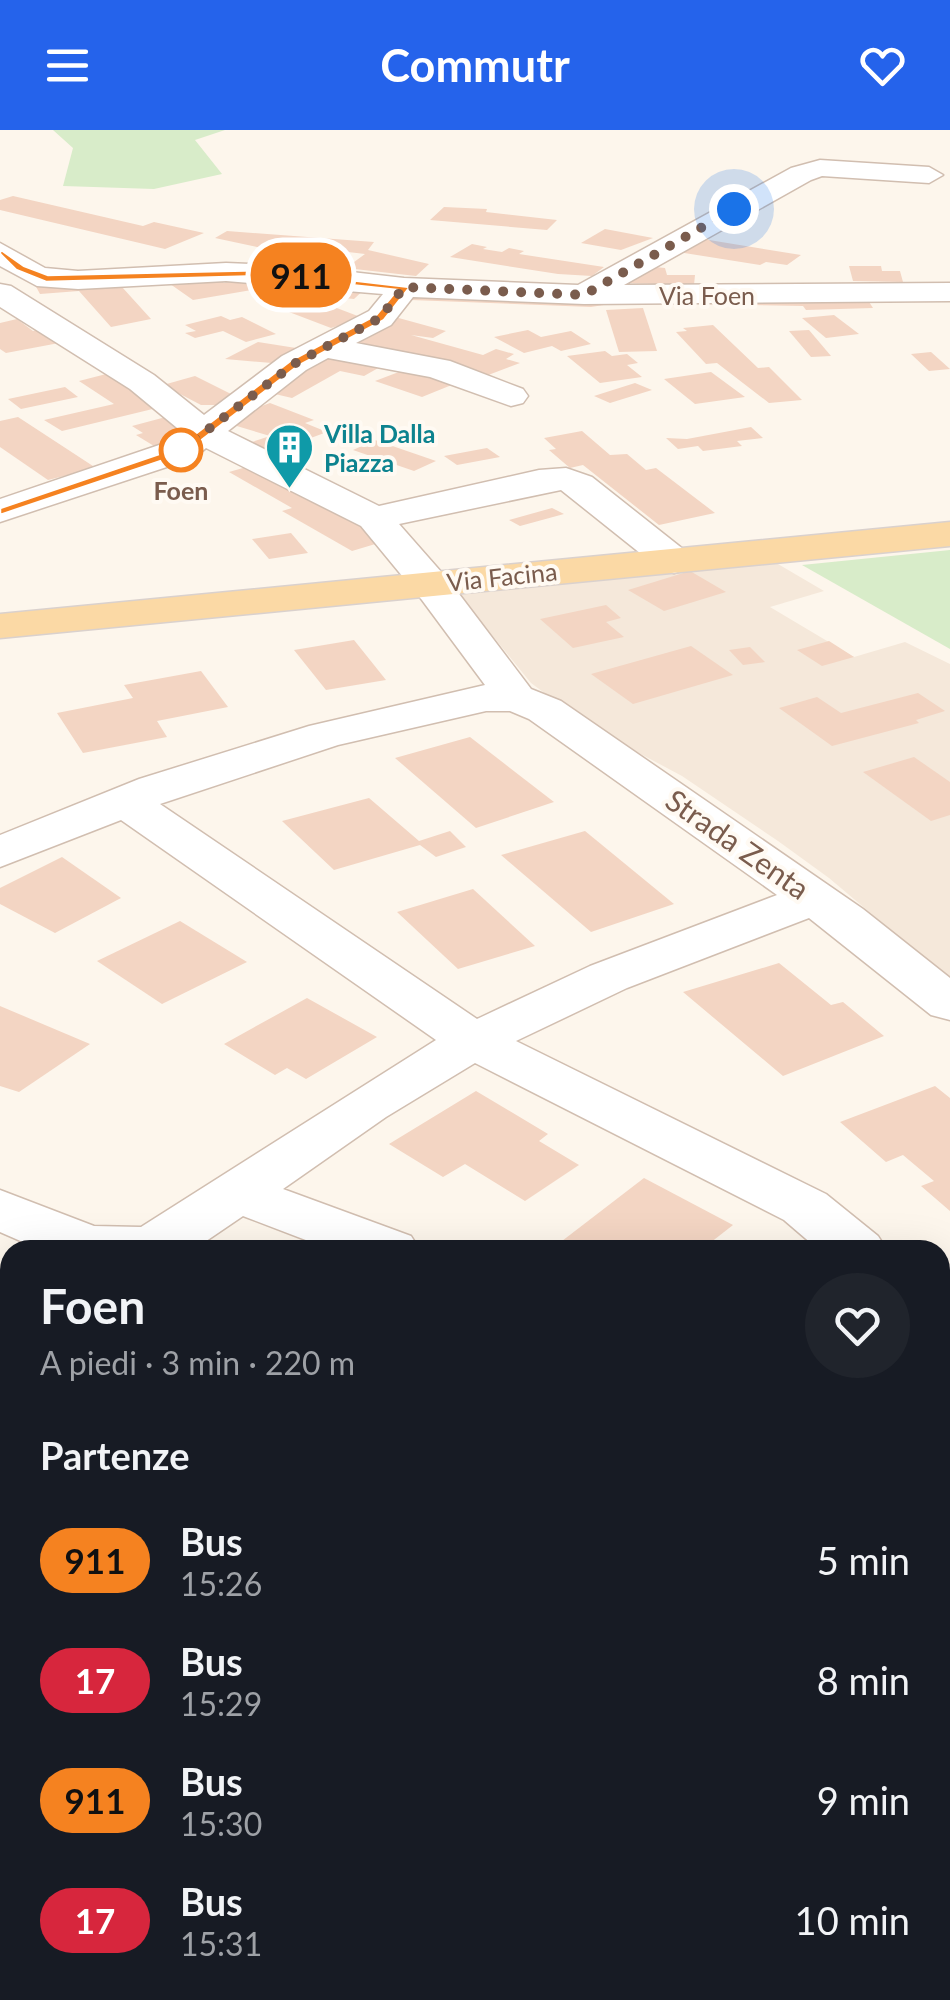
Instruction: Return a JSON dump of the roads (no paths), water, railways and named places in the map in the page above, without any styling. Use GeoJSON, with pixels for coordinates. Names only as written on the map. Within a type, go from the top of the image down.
{"type":"FeatureCollection","features":[{"type":"Feature","properties":{"kind":"main road","name":"Via Facina"},"geometry":{"type":"LineString","coordinates":[[0,626],[950,534]]}},
{"type":"Feature","properties":{"kind":"main road","name":"Via Facina"},"geometry":{"type":"LineString","coordinates":[[0,638],[54,623]]}},
{"type":"Feature","properties":{"kind":"street"},"geometry":{"type":"LineString","coordinates":[[584,295],[801,174],[820,168],[929,175]]}},
{"type":"Feature","properties":{"kind":"street"},"geometry":{"type":"LineString","coordinates":[[0,252],[38,277]]}},
{"type":"Feature","properties":{"kind":"street","name":"Via Foen"},"geometry":{"type":"LineString","coordinates":[[38,277],[78,280],[265,273],[396,298],[950,292]]}},
{"type":"Feature","properties":{"kind":"street"},"geometry":{"type":"LineString","coordinates":[[0,291],[38,277]]}},
{"type":"Feature","properties":{"kind":"street"},"geometry":{"type":"LineString","coordinates":[[0,291],[142,382],[204,433],[374,518],[430,584],[516,698]]}},
{"type":"Feature","properties":{"kind":"street"},"geometry":{"type":"LineString","coordinates":[[0,511],[126,472],[181,450],[256,390],[396,298],[443,320]]}},
{"type":"Feature","properties":{"kind":"street"},"geometry":{"type":"LineString","coordinates":[[322,347],[438,368],[511,396]]}},
{"type":"Feature","properties":{"kind":"street"},"geometry":{"type":"LineString","coordinates":[[374,518],[540,481],[566,479],[674,560]]}},
{"type":"Feature","properties":{"kind":"street"},"geometry":{"type":"LineString","coordinates":[[10,834],[125,801],[229,763],[324,735],[468,702],[516,698]]}},
{"type":"Feature","properties":{"kind":"street","name":"Strada Zenta"},"geometry":{"type":"LineString","coordinates":[[516,698],[545,710],[814,899],[950,1004]]}},
{"type":"Feature","properties":{"kind":"street"},"geometry":{"type":"LineString","coordinates":[[125,801],[475,1042],[804,1207],[844,1240]]}},
{"type":"Feature","properties":{"kind":"street"},"geometry":{"type":"LineString","coordinates":[[163,1240],[412,1076],[475,1042],[655,958],[814,899]]}},
{"type":"Feature","properties":{"kind":"street"},"geometry":{"type":"LineString","coordinates":[[237,1193],[363,1240]]}},
{"type":"Feature","properties":{"kind":"street"},"geometry":{"type":"LineString","coordinates":[[0,1209],[72,1240]]}},
{"type":"Feature","properties":{"kind":"place","name":"Foen"},"geometry":{"type":"Point","coordinates":[181,450]}},
{"type":"Feature","properties":{"kind":"place","name":"Villa Dalla Piazza"},"geometry":{"type":"Point","coordinates":[289,490]}}]}
